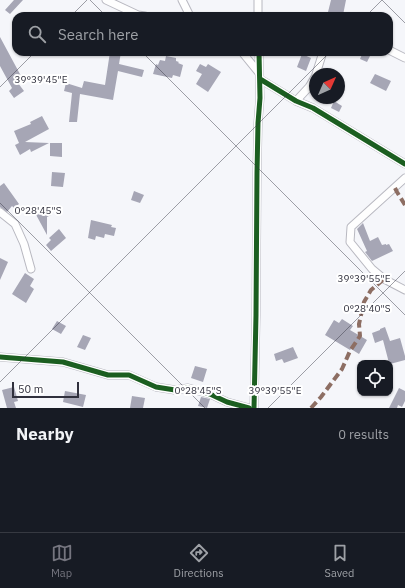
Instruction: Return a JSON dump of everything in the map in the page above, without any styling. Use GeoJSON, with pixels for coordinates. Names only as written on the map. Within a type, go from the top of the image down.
{"type":"FeatureCollection","features":[{"type":"Feature","properties":{"kind":"street"},"geometry":{"type":"LineString","coordinates":[[106,0],[132,12]]}},
{"type":"Feature","properties":{"kind":"street"},"geometry":{"type":"LineString","coordinates":[[182,0],[188,12]]}},
{"type":"Feature","properties":{"kind":"street"},"geometry":{"type":"LineString","coordinates":[[258,0],[258,12]]}},
{"type":"Feature","properties":{"kind":"street"},"geometry":{"type":"LineString","coordinates":[[393,52],[405,58]]}},
{"type":"Feature","properties":{"kind":"street"},"geometry":{"type":"LineString","coordinates":[[245,56],[260,76],[296,101],[313,108],[405,164]]}},
{"type":"Feature","properties":{"kind":"street"},"geometry":{"type":"LineString","coordinates":[[254,408],[257,173],[260,98],[259,56]]}},
{"type":"Feature","properties":{"kind":"street"},"geometry":{"type":"LineString","coordinates":[[318,68],[322,56]]}},
{"type":"Feature","properties":{"kind":"street"},"geometry":{"type":"LineString","coordinates":[[296,101],[309,88]]}},
{"type":"Feature","properties":{"kind":"street"},"geometry":{"type":"LineString","coordinates":[[405,178],[352,227],[350,242],[372,269],[384,279],[405,290]]}},
{"type":"Feature","properties":{"kind":"street"},"geometry":{"type":"LineString","coordinates":[[0,212],[15,224],[24,244],[31,269]]}},
{"type":"Feature","properties":{"kind":"street"},"geometry":{"type":"LineString","coordinates":[[0,357],[63,362],[108,375],[129,375],[156,387],[175,390],[188,388],[249,408]]}},
{"type":"Feature","properties":{"kind":"building"},"geometry":{"type":"Polygon","coordinates":[[[14,0],[23,0],[10,14],[5,10],[14,0]]]}},
{"type":"Feature","properties":{"kind":"building"},"geometry":{"type":"Polygon","coordinates":[[[331,0],[346,0],[344,12],[328,12],[331,0]]]}},
{"type":"Feature","properties":{"kind":"building"},"geometry":{"type":"Polygon","coordinates":[[[0,37],[21,76],[15,79],[24,91],[14,98],[9,91],[12,88],[0,66],[0,37]]]}},
{"type":"Feature","properties":{"kind":"building"},"geometry":{"type":"Polygon","coordinates":[[[109,56],[120,56],[119,64],[144,70],[142,77],[118,71],[113,100],[80,94],[77,122],[69,122],[72,93],[64,91],[66,83],[82,88],[84,81],[105,85],[109,56]]]}},
{"type":"Feature","properties":{"kind":"building"},"geometry":{"type":"Polygon","coordinates":[[[166,56],[176,58],[176,61],[179,62],[178,63],[183,65],[180,77],[173,75],[172,78],[153,74],[156,64],[158,65],[160,60],[165,61],[166,56]]]}},
{"type":"Feature","properties":{"kind":"building"},"geometry":{"type":"Polygon","coordinates":[[[301,56],[311,58],[306,71],[297,67],[301,56]]]}},
{"type":"Feature","properties":{"kind":"building"},"geometry":{"type":"Polygon","coordinates":[[[361,56],[370,56],[367,62],[360,59],[361,56]]]}},
{"type":"Feature","properties":{"kind":"building"},"geometry":{"type":"Polygon","coordinates":[[[200,64],[206,67],[208,64],[221,72],[208,92],[196,84],[202,74],[196,71],[200,64]]]}},
{"type":"Feature","properties":{"kind":"building"},"geometry":{"type":"Polygon","coordinates":[[[375,74],[391,81],[386,91],[370,83],[375,74]]]}},
{"type":"Feature","properties":{"kind":"building"},"geometry":{"type":"Polygon","coordinates":[[[333,104],[339,104],[342,106],[339,112],[331,108],[333,104]]]}},
{"type":"Feature","properties":{"kind":"building"},"geometry":{"type":"Polygon","coordinates":[[[42,116],[49,129],[25,142],[49,143],[31,152],[30,149],[20,155],[15,145],[19,143],[14,131],[31,124],[30,122],[42,116]]]}},
{"type":"Feature","properties":{"kind":"building"},"geometry":{"type":"Polygon","coordinates":[[[50,143],[62,143],[62,157],[50,156],[50,143]]]}},
{"type":"Feature","properties":{"kind":"building"},"geometry":{"type":"Polygon","coordinates":[[[52,172],[65,173],[63,187],[51,186],[52,172]]]}},
{"type":"Feature","properties":{"kind":"building"},"geometry":{"type":"Polygon","coordinates":[[[4,183],[19,204],[14,208],[12,206],[7,212],[0,207],[0,186],[4,183]]]}},
{"type":"Feature","properties":{"kind":"building"},"geometry":{"type":"Polygon","coordinates":[[[134,191],[144,195],[140,203],[131,200],[134,191]]]}},
{"type":"Feature","properties":{"kind":"building"},"geometry":{"type":"Polygon","coordinates":[[[46,205],[51,215],[47,217],[47,235],[34,211],[46,205]]]}},
{"type":"Feature","properties":{"kind":"building"},"geometry":{"type":"Polygon","coordinates":[[[91,220],[112,225],[111,227],[116,228],[114,236],[105,234],[104,238],[96,236],[95,240],[88,238],[91,220]]]}},
{"type":"Feature","properties":{"kind":"building"},"geometry":{"type":"Polygon","coordinates":[[[363,223],[370,241],[378,237],[382,245],[389,244],[393,251],[372,261],[365,252],[367,251],[357,229],[363,223]]]}},
{"type":"Feature","properties":{"kind":"building"},"geometry":{"type":"Polygon","coordinates":[[[59,229],[66,238],[51,251],[46,245],[51,240],[49,238],[59,229]]]}},
{"type":"Feature","properties":{"kind":"building"},"geometry":{"type":"Polygon","coordinates":[[[0,258],[8,262],[0,280],[0,258]]]}},
{"type":"Feature","properties":{"kind":"building"},"geometry":{"type":"Polygon","coordinates":[[[25,273],[34,279],[30,286],[34,289],[26,303],[12,294],[25,273]]]}},
{"type":"Feature","properties":{"kind":"building"},"geometry":{"type":"Polygon","coordinates":[[[342,319],[353,326],[350,330],[367,340],[359,354],[325,335],[334,320],[339,323],[342,319]]]}},
{"type":"Feature","properties":{"kind":"building"},"geometry":{"type":"Polygon","coordinates":[[[57,321],[66,326],[61,334],[52,329],[57,321]]]}},
{"type":"Feature","properties":{"kind":"building"},"geometry":{"type":"Polygon","coordinates":[[[385,327],[390,341],[400,338],[405,360],[393,363],[393,360],[388,360],[383,340],[375,343],[372,333],[385,327]]]}},
{"type":"Feature","properties":{"kind":"building"},"geometry":{"type":"Polygon","coordinates":[[[83,335],[91,338],[85,350],[77,347],[83,335]]]}},
{"type":"Feature","properties":{"kind":"building"},"geometry":{"type":"Polygon","coordinates":[[[293,347],[298,358],[284,363],[282,359],[276,361],[274,354],[293,347]]]}},
{"type":"Feature","properties":{"kind":"building"},"geometry":{"type":"Polygon","coordinates":[[[195,366],[207,369],[203,382],[191,378],[195,366]]]}},
{"type":"Feature","properties":{"kind":"building"},"geometry":{"type":"Polygon","coordinates":[[[14,387],[18,401],[14,402],[16,408],[7,408],[2,390],[14,387]]]}},
{"type":"Feature","properties":{"kind":"building"},"geometry":{"type":"Polygon","coordinates":[[[399,388],[405,391],[405,401],[402,407],[398,405],[397,408],[389,408],[399,388]]]}},
{"type":"Feature","properties":{"kind":"building"},"geometry":{"type":"Polygon","coordinates":[[[65,391],[86,395],[83,407],[63,402],[65,391]]]}},
{"type":"Feature","properties":{"kind":"building"},"geometry":{"type":"Polygon","coordinates":[[[132,396],[145,398],[143,408],[130,408],[132,396]]]}},
{"type":"Feature","properties":{"kind":"building"},"geometry":{"type":"Polygon","coordinates":[[[201,397],[210,399],[207,408],[198,406],[201,397]]]}},
{"type":"Feature","properties":{"kind":"marked path"},"geometry":{"type":"LineString","coordinates":[[395,188],[405,205]]}},
{"type":"Feature","properties":{"kind":"marked path"},"geometry":{"type":"LineString","coordinates":[[311,408],[342,369],[350,351],[360,336],[359,324],[364,302],[371,290],[384,279]]}},
{"type":"Feature","properties":{"kind":"cycle path"},"geometry":{"type":"LineString","coordinates":[[254,408],[257,173],[260,98],[259,56]]}},
{"type":"Feature","properties":{"kind":"cycle path"},"geometry":{"type":"LineString","coordinates":[[260,79],[296,101],[313,108],[405,164]]}},
{"type":"Feature","properties":{"kind":"cycle path"},"geometry":{"type":"LineString","coordinates":[[0,357],[63,362],[108,375],[129,375],[156,387],[175,390],[188,388],[249,408]]}}]}
